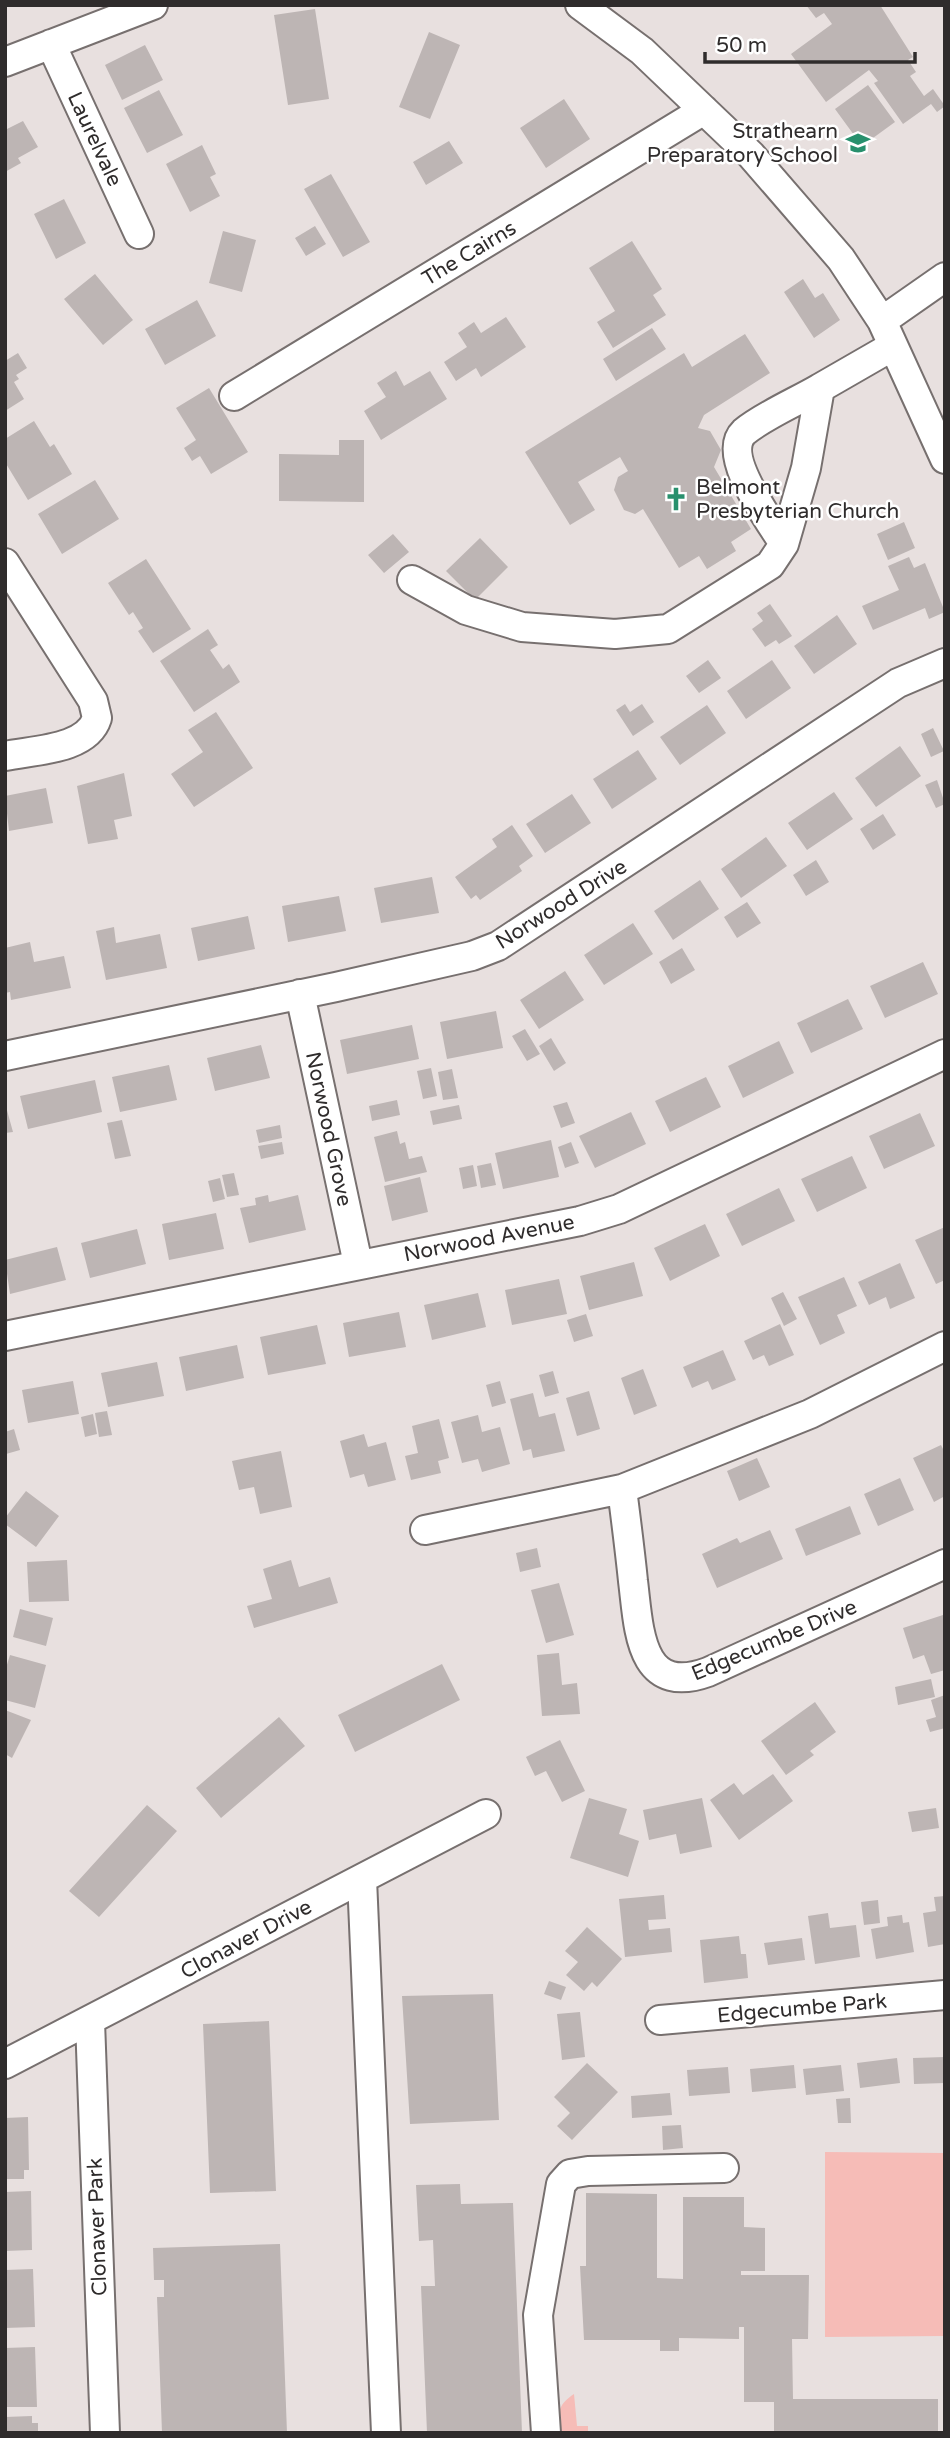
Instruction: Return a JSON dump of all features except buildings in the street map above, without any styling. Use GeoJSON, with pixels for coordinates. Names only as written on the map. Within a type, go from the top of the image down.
{"type":"FeatureCollection","features":[{"type":"Feature","properties":{"kind":"street"},"geometry":{"type":"LineString","coordinates":[[5,62],[153,5]]}},
{"type":"Feature","properties":{"kind":"street"},"geometry":{"type":"LineString","coordinates":[[580,5],[642,51],[751,155],[841,258],[887,333],[945,459]]}},
{"type":"Feature","properties":{"kind":"street","name":"Laurelvale"},"geometry":{"type":"LineString","coordinates":[[51,44],[139,234]]}},
{"type":"Feature","properties":{"kind":"street","name":"The Cairns"},"geometry":{"type":"LineString","coordinates":[[234,396],[704,110]]}},
{"type":"Feature","properties":{"kind":"street"},"geometry":{"type":"LineString","coordinates":[[784,544],[738,464],[736,447],[743,433],[820,388],[887,333],[945,277]]}},
{"type":"Feature","properties":{"kind":"street"},"geometry":{"type":"LineString","coordinates":[[412,580],[466,610],[522,627],[615,634],[668,629],[770,565],[784,544],[806,468],[820,388]]}},
{"type":"Feature","properties":{"kind":"street"},"geometry":{"type":"LineString","coordinates":[[5,563],[93,701],[97,718],[90,733],[83,738],[5,756]]}},
{"type":"Feature","properties":{"kind":"street","name":"Norwood Drive"},"geometry":{"type":"LineString","coordinates":[[5,1056],[472,956],[498,946],[898,683],[945,663]]}},
{"type":"Feature","properties":{"kind":"street","name":"Norwood Grove"},"geometry":{"type":"LineString","coordinates":[[300,994],[358,1264]]}},
{"type":"Feature","properties":{"kind":"street","name":"Norwood Avenue"},"geometry":{"type":"LineString","coordinates":[[5,1336],[580,1221],[619,1209],[945,1054]]}},
{"type":"Feature","properties":{"kind":"street"},"geometry":{"type":"LineString","coordinates":[[425,1530],[622,1489],[810,1414],[945,1346]]}},
{"type":"Feature","properties":{"kind":"street","name":"Edgecumbe Drive"},"geometry":{"type":"LineString","coordinates":[[622,1489],[641,1642],[654,1666],[677,1678],[708,1672],[945,1564]]}},
{"type":"Feature","properties":{"kind":"street","name":"Clonaver Drive"},"geometry":{"type":"LineString","coordinates":[[5,2064],[486,1814]]}},
{"type":"Feature","properties":{"kind":"street"},"geometry":{"type":"LineString","coordinates":[[362,1879],[386,2433]]}},
{"type":"Feature","properties":{"kind":"street","name":"Edgecumbe Park"},"geometry":{"type":"LineString","coordinates":[[660,2020],[945,1995]]}},
{"type":"Feature","properties":{"kind":"street","name":"Clonaver Park"},"geometry":{"type":"LineString","coordinates":[[90,2021],[105,2433]]}},
{"type":"Feature","properties":{"kind":"street"},"geometry":{"type":"LineString","coordinates":[[546,2433],[538,2315],[561,2184],[570,2174],[589,2171],[724,2168]]}},
{"type":"Feature","properties":{"kind":"shaded area"},"geometry":{"type":"Polygon","coordinates":[[[825,2152],[945,2153],[945,2336],[825,2337],[825,2152]]]}},
{"type":"Feature","properties":{"kind":"shaded area"},"geometry":{"type":"Polygon","coordinates":[[[574,2394],[577,2426],[588,2426],[588,2433],[558,2433],[560,2410],[564,2402],[574,2394]]]}},
{"type":"Feature","properties":{"kind":"place","name":"Strathearn Preparatory School"},"geometry":{"type":"Point","coordinates":[858,143]}},
{"type":"Feature","properties":{"kind":"place","name":"Belmont Presbyterian Church"},"geometry":{"type":"Point","coordinates":[676,499]}}]}
